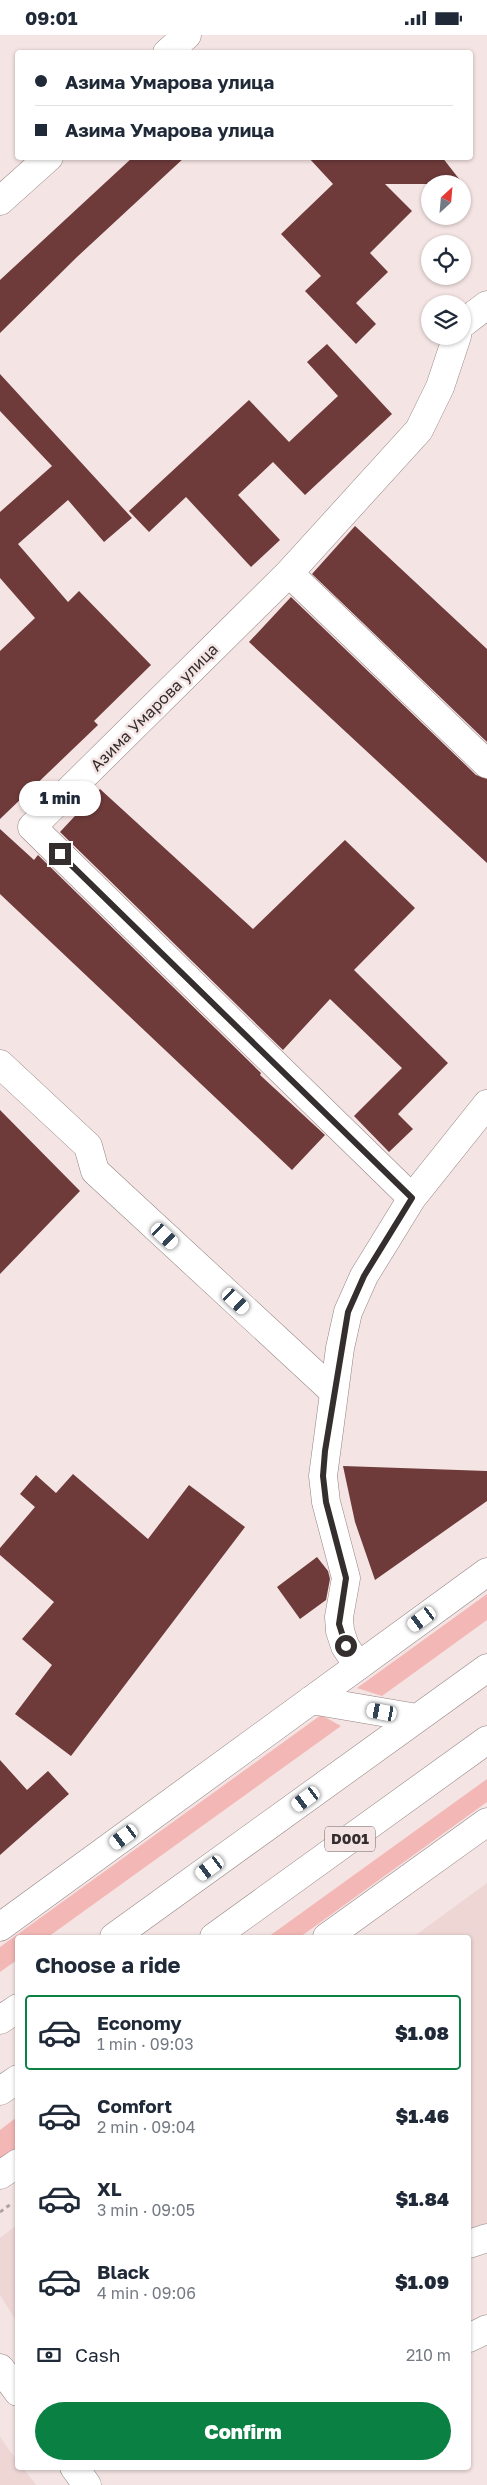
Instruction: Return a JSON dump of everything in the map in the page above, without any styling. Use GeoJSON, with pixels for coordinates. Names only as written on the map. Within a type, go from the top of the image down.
{"type":"FeatureCollection","features":[{"type":"Feature","properties":{"kind":"main road"},"geometry":{"type":"LineString","coordinates":[[170,50],[187,35]]}},
{"type":"Feature","properties":{"kind":"main road"},"geometry":{"type":"LineString","coordinates":[[0,201],[46,160]]}},
{"type":"Feature","properties":{"kind":"main road"},"geometry":{"type":"LineString","coordinates":[[471,317],[487,305]]}},
{"type":"Feature","properties":{"kind":"main road","name":"Азима Умарова улица"},"geometry":{"type":"LineString","coordinates":[[412,1198],[32,827],[289,573],[419,431],[440,387],[454,345]]}},
{"type":"Feature","properties":{"kind":"main road"},"geometry":{"type":"LineString","coordinates":[[289,573],[487,764]]}},
{"type":"Feature","properties":{"kind":"main road"},"geometry":{"type":"LineString","coordinates":[[0,1064],[88,1146],[95,1171],[334,1393]]}},
{"type":"Feature","properties":{"kind":"main road"},"geometry":{"type":"LineString","coordinates":[[358,1666],[340,1631],[339,1617],[346,1578],[326,1502],[323,1476],[334,1393],[348,1312],[364,1276],[412,1198],[487,1104]]}},
{"type":"Feature","properties":{"kind":"main road"},"geometry":{"type":"LineString","coordinates":[[0,1926],[487,1572]]}},
{"type":"Feature","properties":{"kind":"main road"},"geometry":{"type":"LineString","coordinates":[[117,1935],[487,1668]]}},
{"type":"Feature","properties":{"kind":"main road"},"geometry":{"type":"LineString","coordinates":[[311,1700],[417,1718]]}},
{"type":"Feature","properties":{"kind":"main road","name":"D001"},"geometry":{"type":"LineString","coordinates":[[217,1935],[487,1740]]}},
{"type":"Feature","properties":{"kind":"main road"},"geometry":{"type":"LineString","coordinates":[[330,1935],[487,1822]]}},
{"type":"Feature","properties":{"kind":"main road"},"geometry":{"type":"LineString","coordinates":[[0,2020],[15,2009]]}},
{"type":"Feature","properties":{"kind":"main road"},"geometry":{"type":"LineString","coordinates":[[0,2091],[15,2081]]}},
{"type":"Feature","properties":{"kind":"main road"},"geometry":{"type":"LineString","coordinates":[[0,2175],[15,2165]]}},
{"type":"Feature","properties":{"kind":"main road"},"geometry":{"type":"LineString","coordinates":[[471,2243],[487,2238]]}},
{"type":"Feature","properties":{"kind":"main road"},"geometry":{"type":"LineString","coordinates":[[471,2337],[487,2329]]}},
{"type":"Feature","properties":{"kind":"main road"},"geometry":{"type":"LineString","coordinates":[[0,2368],[15,2388]]}},
{"type":"Feature","properties":{"kind":"main road"},"geometry":{"type":"LineString","coordinates":[[76,2470],[87,2485]]}},
{"type":"Feature","properties":{"kind":"path"},"geometry":{"type":"LineString","coordinates":[[0,2212],[15,2201]]}},
{"type":"Feature","properties":{"kind":"shaded area"},"geometry":{"type":"Polygon","coordinates":[[[487,1594],[487,1620],[382,1696],[357,1688],[487,1594]]]}},
{"type":"Feature","properties":{"kind":"shaded area"},"geometry":{"type":"Polygon","coordinates":[[[321,1715],[341,1726],[51,1935],[17,1935],[321,1715]]]}},
{"type":"Feature","properties":{"kind":"shaded area"},"geometry":{"type":"Polygon","coordinates":[[[487,1779],[487,1802],[303,1935],[271,1935],[487,1779]]]}},
{"type":"Feature","properties":{"kind":"shaded area"},"geometry":{"type":"Polygon","coordinates":[[[487,1883],[487,2229],[471,2237],[471,1935],[416,1935],[487,1883]]]}},
{"type":"Feature","properties":{"kind":"shaded area"},"geometry":{"type":"Polygon","coordinates":[[[15,1936],[15,1961],[0,1972],[0,1947],[15,1936]]]}},
{"type":"Feature","properties":{"kind":"shaded area"},"geometry":{"type":"Polygon","coordinates":[[[15,2119],[15,2155],[0,2167],[0,2130],[15,2119]]]}},
{"type":"Feature","properties":{"kind":"shaded area"},"geometry":{"type":"Polygon","coordinates":[[[15,2227],[15,2319],[0,2295],[0,2238],[15,2227]]]}},
{"type":"Feature","properties":{"kind":"shaded area"},"geometry":{"type":"Polygon","coordinates":[[[0,2437],[15,2458],[15,2470],[25,2470],[36,2485],[0,2485],[0,2437]]]}},
{"type":"Feature","properties":{"kind":"building"},"geometry":{"type":"Polygon","coordinates":[[[130,160],[182,160],[77,257],[0,333],[0,280],[130,160]]]}},
{"type":"Feature","properties":{"kind":"building"},"geometry":{"type":"Polygon","coordinates":[[[311,160],[444,160],[456,175],[421,175],[421,184],[385,184],[412,211],[370,253],[388,272],[356,303],[376,324],[356,344],[305,291],[321,276],[281,234],[333,184],[311,160]]]}},
{"type":"Feature","properties":{"kind":"building"},"geometry":{"type":"Polygon","coordinates":[[[327,344],[392,414],[305,495],[273,462],[238,495],[280,540],[251,567],[186,497],[149,532],[129,511],[249,400],[289,442],[338,396],[307,362],[327,344]]]}},
{"type":"Feature","properties":{"kind":"building"},"geometry":{"type":"Polygon","coordinates":[[[0,374],[132,518],[104,542],[68,500],[18,544],[68,602],[79,591],[151,665],[94,721],[98,725],[0,819],[0,651],[35,618],[0,578],[0,512],[52,466],[0,411],[0,374]]]}},
{"type":"Feature","properties":{"kind":"building"},"geometry":{"type":"Polygon","coordinates":[[[355,526],[487,649],[487,742],[312,574],[355,526]]]}},
{"type":"Feature","properties":{"kind":"building"},"geometry":{"type":"Polygon","coordinates":[[[291,597],[476,775],[487,779],[487,863],[249,642],[291,597]]]}},
{"type":"Feature","properties":{"kind":"building"},"geometry":{"type":"Polygon","coordinates":[[[100,789],[253,929],[345,840],[415,908],[354,970],[448,1063],[398,1114],[413,1129],[389,1152],[354,1116],[402,1068],[330,999],[283,1050],[60,832],[100,789]]]}},
{"type":"Feature","properties":{"kind":"building"},"geometry":{"type":"Polygon","coordinates":[[[0,829],[34,860],[38,855],[261,1073],[260,1075],[325,1135],[292,1170],[0,894],[0,829]]]}},
{"type":"Feature","properties":{"kind":"building"},"geometry":{"type":"Polygon","coordinates":[[[0,1110],[80,1191],[0,1274],[0,1110]]]}},
{"type":"Feature","properties":{"kind":"building"},"geometry":{"type":"Polygon","coordinates":[[[343,1466],[487,1471],[487,1501],[375,1580],[355,1522],[343,1466]]]}},
{"type":"Feature","properties":{"kind":"building"},"geometry":{"type":"Polygon","coordinates":[[[73,1474],[148,1539],[189,1485],[245,1527],[71,1756],[15,1714],[52,1665],[22,1639],[54,1602],[0,1555],[0,1548],[35,1507],[20,1494],[36,1475],[56,1493],[73,1474]]]}},
{"type":"Feature","properties":{"kind":"building"},"geometry":{"type":"Polygon","coordinates":[[[317,1557],[328,1571],[330,1579],[326,1600],[300,1619],[277,1587],[317,1557]]]}},
{"type":"Feature","properties":{"kind":"building"},"geometry":{"type":"Polygon","coordinates":[[[0,1760],[27,1790],[48,1771],[69,1794],[0,1855],[0,1760]]]}},
{"type":"Feature","properties":{"kind":"route"},"geometry":{"type":"LineString","coordinates":[[60,854],[412,1198],[364,1276],[348,1312],[340,1348],[323,1476],[326,1502],[346,1578],[339,1624],[342,1639],[346,1646]]}}]}
